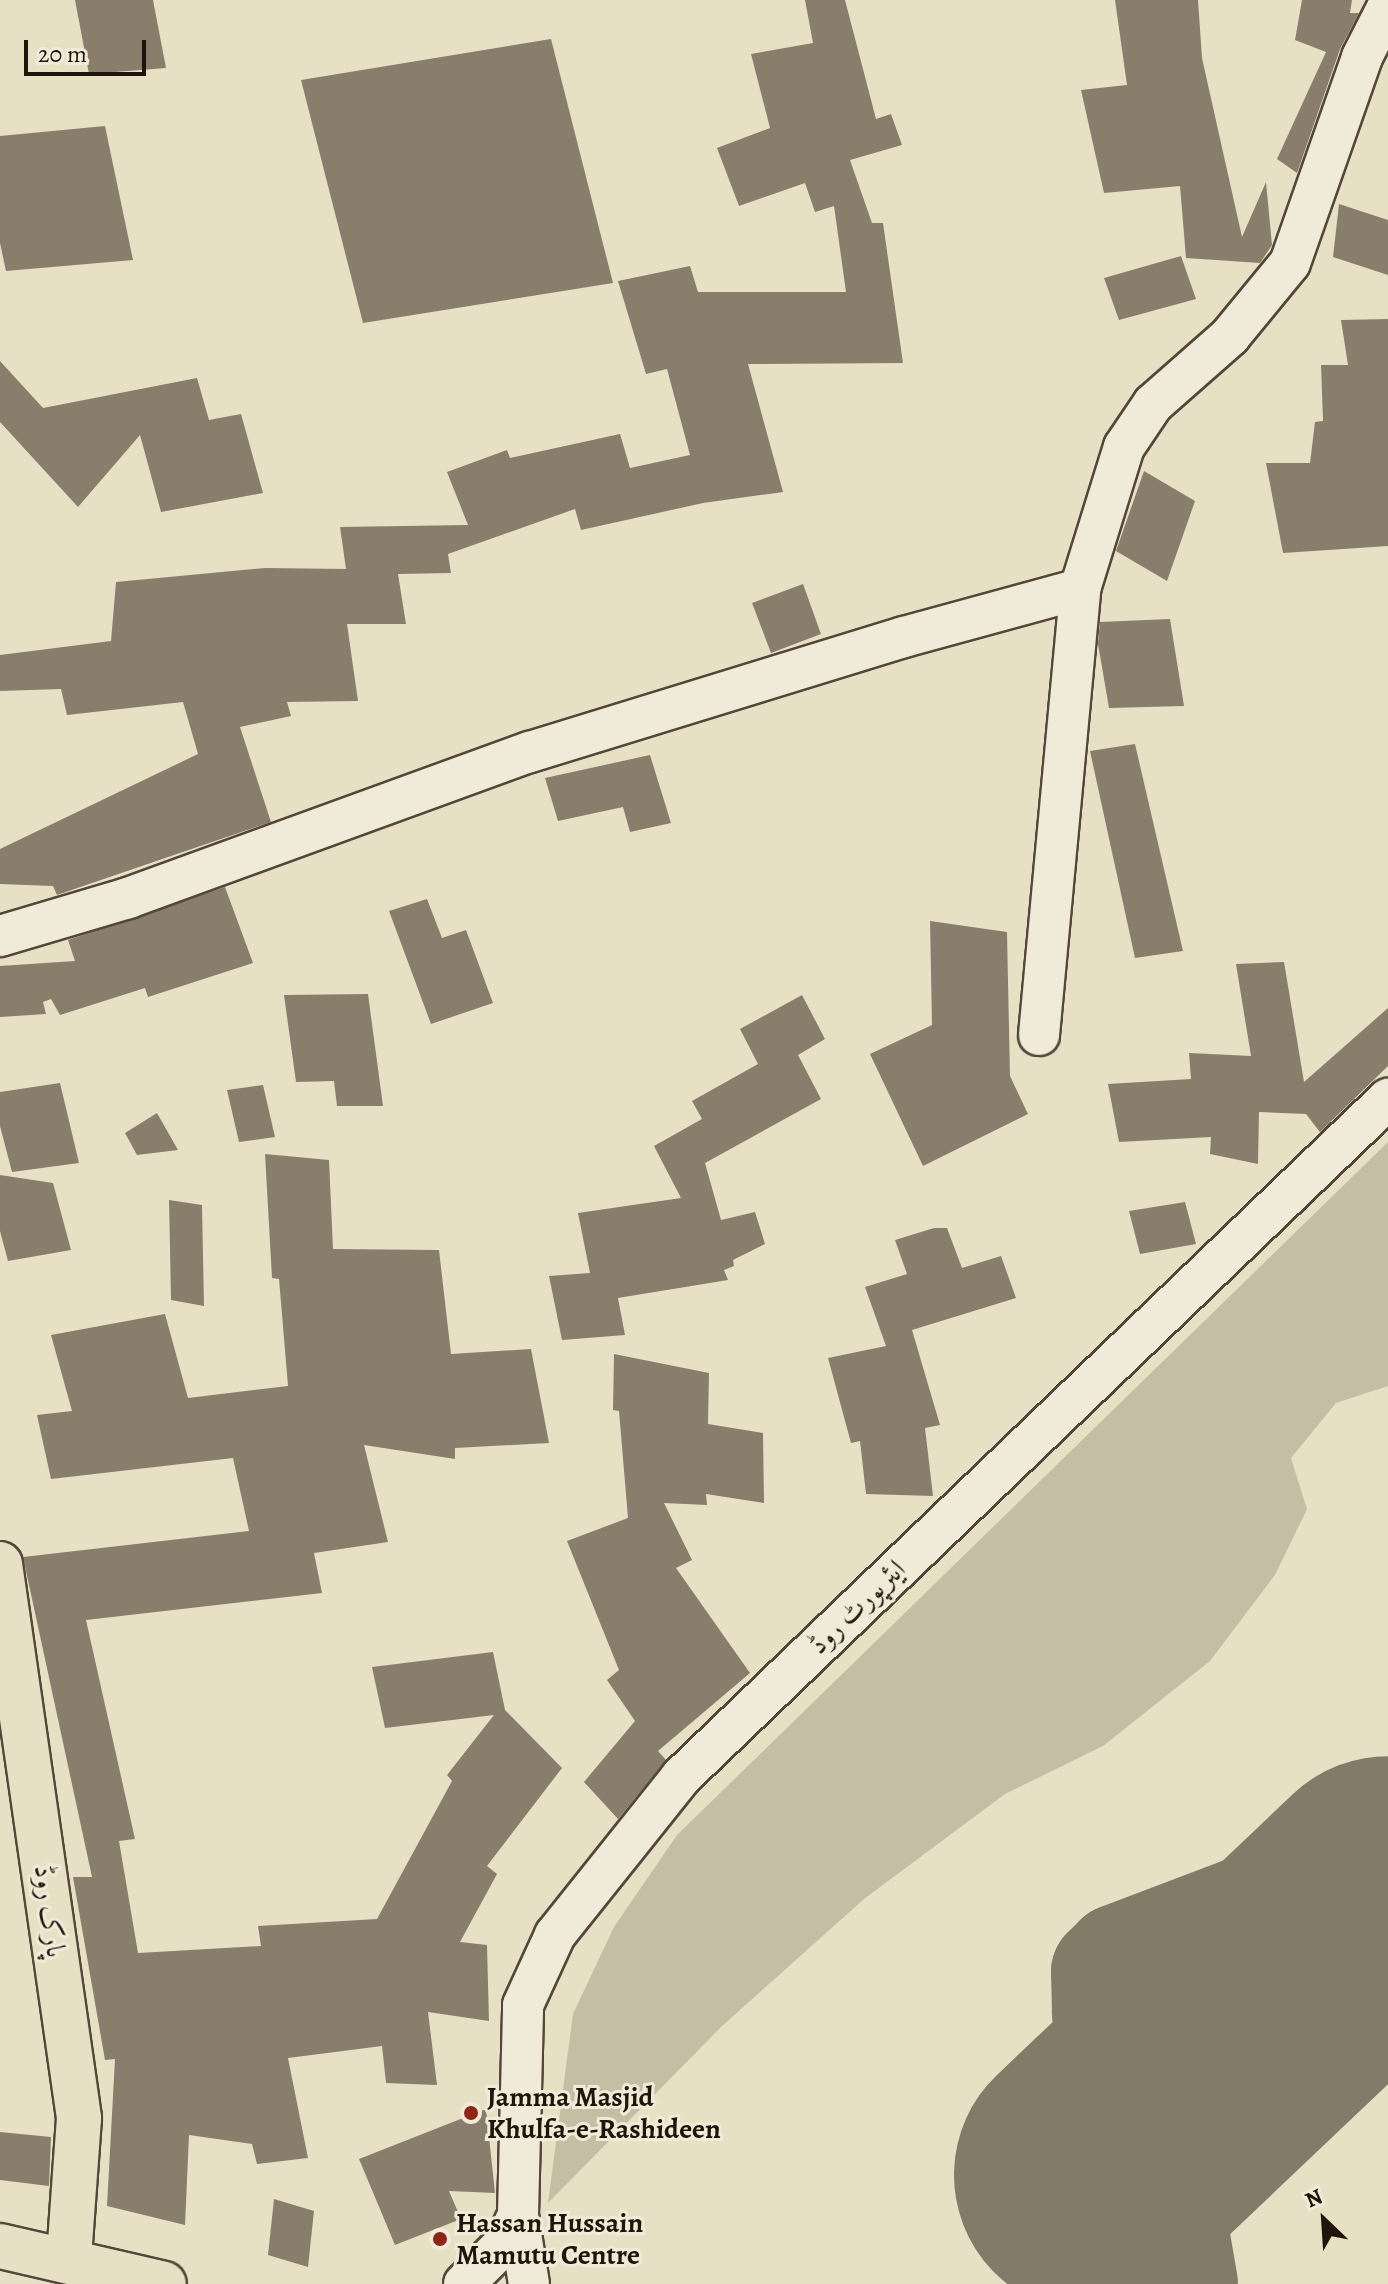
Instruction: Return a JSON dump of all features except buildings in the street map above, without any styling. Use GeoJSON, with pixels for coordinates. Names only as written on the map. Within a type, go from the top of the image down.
{"type":"FeatureCollection","features":[{"type":"Feature","properties":{"kind":"main road","name":"پارک روڈ"},"geometry":{"type":"LineString","coordinates":[[0,1564],[79,2118],[69,2259]]}},
{"type":"Feature","properties":{"kind":"main road"},"geometry":{"type":"LineString","coordinates":[[0,2246],[69,2259],[164,2284]]}},
{"type":"Feature","properties":{"kind":"street"},"geometry":{"type":"LineString","coordinates":[[1039,1035],[1080,589],[1124,447],[1153,404],[1230,336],[1290,263],[1362,57],[1388,6]]}},
{"type":"Feature","properties":{"kind":"street"},"geometry":{"type":"LineString","coordinates":[[0,936],[128,898],[530,752],[904,637],[1080,589]]}},
{"type":"Feature","properties":{"kind":"street","name":"ایئرپورٹ روڈ"},"geometry":{"type":"LineString","coordinates":[[529,2284],[518,2215],[523,2005],[555,1935],[681,1777],[1388,1099]]}},
{"type":"Feature","properties":{"kind":"street","name":"ایئرپورٹ روڈ"},"geometry":{"type":"LineString","coordinates":[[464,2284],[505,2243],[518,2215]]}},
{"type":"Feature","properties":{"kind":"shaded area"},"geometry":{"type":"Polygon","coordinates":[[[1388,1142],[1388,1386],[1336,1403],[1291,1458],[1307,1509],[1275,1575],[1210,1661],[1103,1746],[1005,1794],[864,1899],[721,2027],[548,2203],[573,2014],[614,1927],[677,1835],[1388,1142]]]}},
{"type":"Feature","properties":{"kind":"taxiway"},"geometry":{"type":"LineString","coordinates":[[1238,2037],[1196,2053],[1158,2051],[1127,2037],[1107,2012],[1106,1972],[1119,1959],[1388,1857]]}},
{"type":"Feature","properties":{"kind":"taxiway"},"geometry":{"type":"LineString","coordinates":[[1154,2116],[1183,2284]]}},
{"type":"Feature","properties":{"kind":"runway"},"geometry":{"type":"LineString","coordinates":[[1092,2175],[1388,1894]]}},
{"type":"Feature","properties":{"kind":"place","name":"Jamma Masjid Khulfa-e-Rashideen"},"geometry":{"type":"Point","coordinates":[471,2113]}},
{"type":"Feature","properties":{"kind":"place","name":"Hassan Hussain Mamutu Centre"},"geometry":{"type":"Point","coordinates":[440,2239]}}]}
